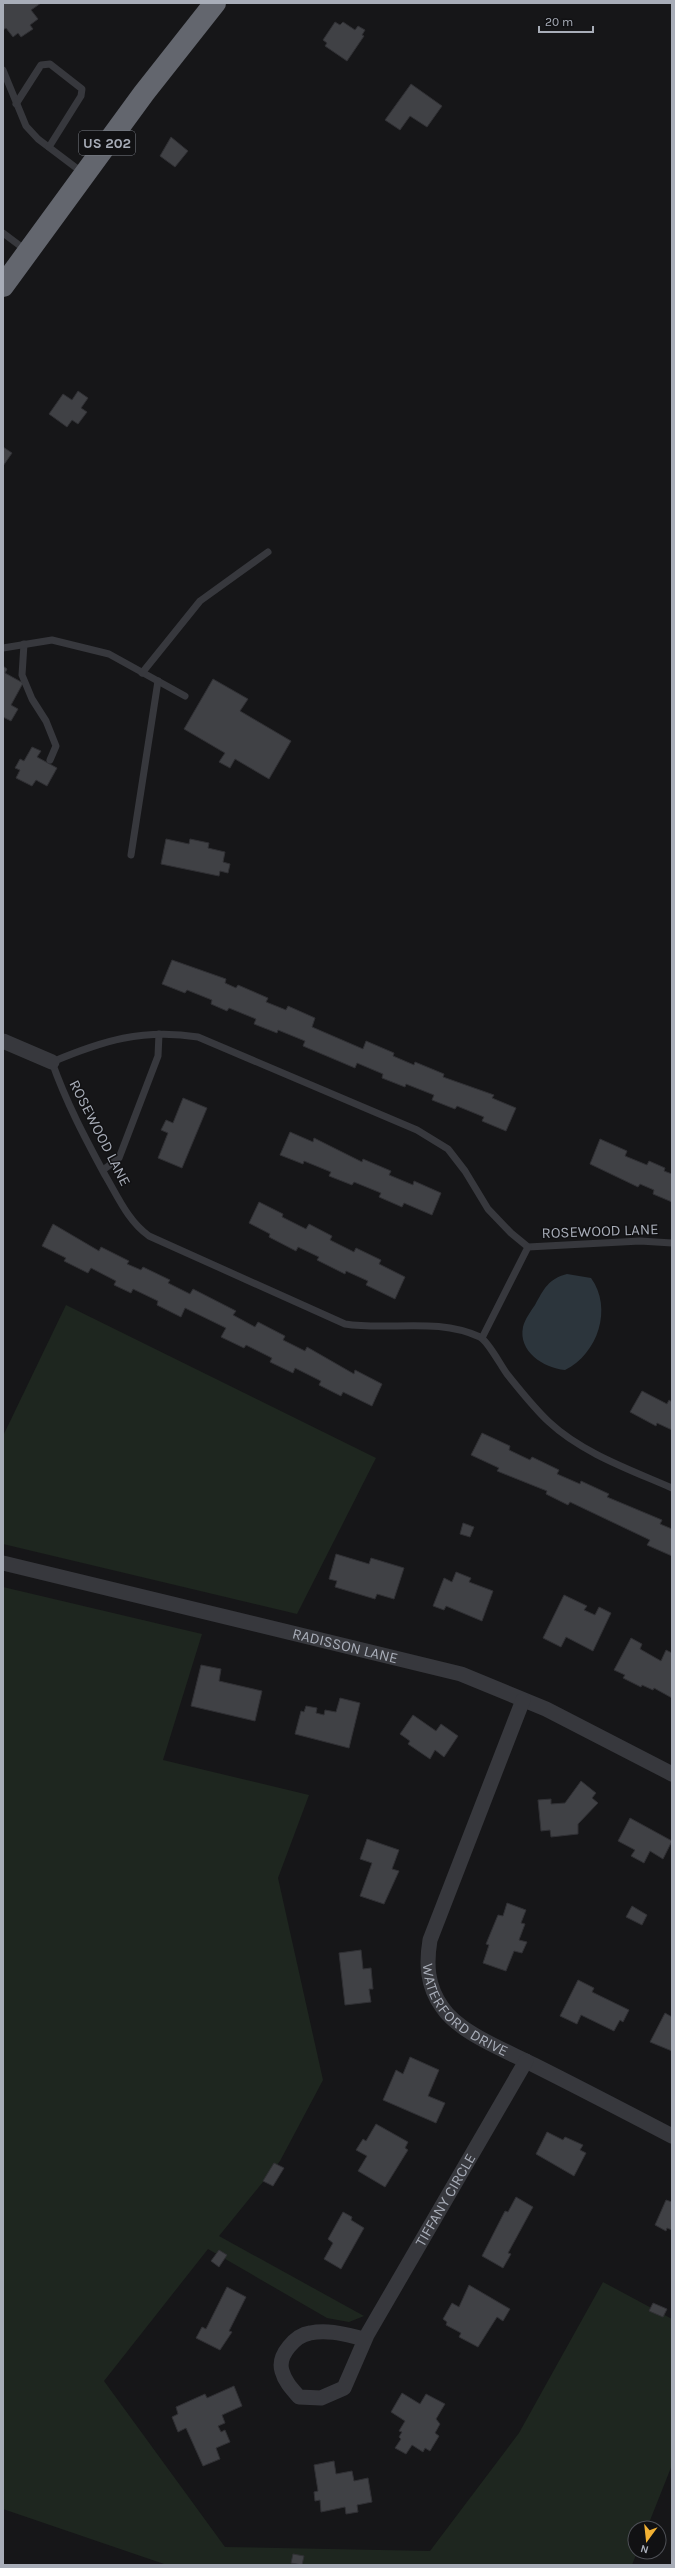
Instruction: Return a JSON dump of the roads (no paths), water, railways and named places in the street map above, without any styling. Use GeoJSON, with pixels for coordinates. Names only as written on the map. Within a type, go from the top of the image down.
{"type":"FeatureCollection","features":[{"type":"Feature","properties":{"kind":"highway","name":"US 202"},"geometry":{"type":"LineString","coordinates":[[3,286],[144,93],[216,3]]}},
{"type":"Feature","properties":{"kind":"street"},"geometry":{"type":"LineString","coordinates":[[3,1042],[52,1062]]}},
{"type":"Feature","properties":{"kind":"street","name":"RADISSON LANE"},"geometry":{"type":"LineString","coordinates":[[3,1563],[442,1668],[524,1700],[672,1774]]}},
{"type":"Feature","properties":{"kind":"street","name":"WATERFORD DRIVE"},"geometry":{"type":"LineString","coordinates":[[524,1700],[436,1922],[427,1959],[428,1975],[442,2008],[472,2032],[672,2136]]}},
{"type":"Feature","properties":{"kind":"street","name":"TIFFANY CIRCLE"},"geometry":{"type":"LineString","coordinates":[[365,2340],[337,2332],[311,2332],[298,2336],[286,2351],[281,2369],[287,2383],[298,2397],[321,2398],[344,2388],[365,2340],[526,2061]]}},
{"type":"Feature","properties":{"kind":"lane"},"geometry":{"type":"LineString","coordinates":[[16,104],[41,65],[50,64],[82,89],[82,96],[49,148]]}},
{"type":"Feature","properties":{"kind":"lane"},"geometry":{"type":"LineString","coordinates":[[3,70],[26,126],[49,148],[84,174]]}},
{"type":"Feature","properties":{"kind":"lane"},"geometry":{"type":"LineString","coordinates":[[3,233],[28,252]]}},
{"type":"Feature","properties":{"kind":"lane"},"geometry":{"type":"LineString","coordinates":[[142,673],[200,601],[268,552]]}},
{"type":"Feature","properties":{"kind":"lane"},"geometry":{"type":"LineString","coordinates":[[3,648],[52,640],[109,654],[185,696]]}},
{"type":"Feature","properties":{"kind":"lane"},"geometry":{"type":"LineString","coordinates":[[24,644],[22,675],[32,699],[46,722],[56,746],[50,760]]}},
{"type":"Feature","properties":{"kind":"lane"},"geometry":{"type":"LineString","coordinates":[[131,854],[158,681]]}},
{"type":"Feature","properties":{"kind":"lane","name":"ROSEWOOD LANE"},"geometry":{"type":"LineString","coordinates":[[528,1247],[482,1338],[441,1327],[412,1324],[362,1327],[345,1324],[327,1318],[149,1236],[138,1229],[127,1214],[78,1125],[52,1062],[112,1039],[175,1033],[198,1036],[417,1130],[448,1149],[465,1171],[488,1209],[511,1233],[528,1247],[640,1241],[672,1243]]}},
{"type":"Feature","properties":{"kind":"lane"},"geometry":{"type":"LineString","coordinates":[[103,1170],[119,1158],[158,1056],[159,1034]]}},
{"type":"Feature","properties":{"kind":"lane"},"geometry":{"type":"LineString","coordinates":[[482,1338],[520,1390],[548,1422],[564,1435],[672,1488]]}}]}
